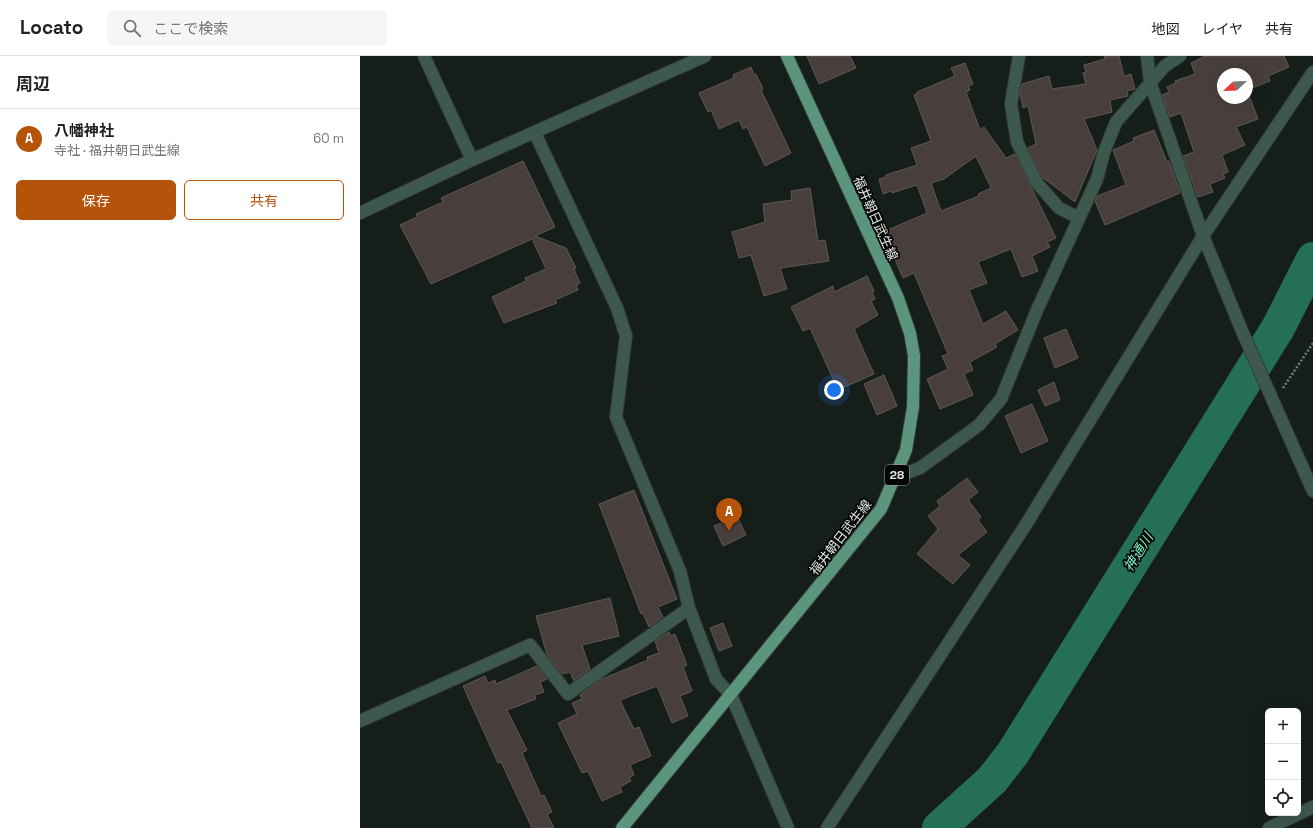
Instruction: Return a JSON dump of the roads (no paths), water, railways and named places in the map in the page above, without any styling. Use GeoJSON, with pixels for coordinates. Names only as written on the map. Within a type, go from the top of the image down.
{"type":"FeatureCollection","features":[{"type":"Feature","properties":{"kind":"main road","name":"福井朝日武生線"},"geometry":{"type":"LineString","coordinates":[[622,828],[881,510],[906,450],[913,407],[914,356],[910,333],[898,298],[788,56]]}},
{"type":"Feature","properties":{"kind":"street"},"geometry":{"type":"LineString","coordinates":[[424,56],[472,160]]}},
{"type":"Feature","properties":{"kind":"street"},"geometry":{"type":"LineString","coordinates":[[360,213],[472,160],[705,56]]}},
{"type":"Feature","properties":{"kind":"street"},"geometry":{"type":"LineString","coordinates":[[1019,56],[1011,104],[1017,142],[1037,183],[1059,208],[1079,218]]}},
{"type":"Feature","properties":{"kind":"street"},"geometry":{"type":"LineString","coordinates":[[1147,56],[1150,82],[1203,236],[1273,403],[1313,491]]}},
{"type":"Feature","properties":{"kind":"street"},"geometry":{"type":"LineString","coordinates":[[896,477],[920,468],[979,426],[1002,398],[1037,310],[1097,179],[1104,152],[1116,122],[1164,66],[1180,56]]}},
{"type":"Feature","properties":{"kind":"street"},"geometry":{"type":"LineString","coordinates":[[827,828],[1026,526],[1203,236],[1313,72]]}},
{"type":"Feature","properties":{"kind":"street"},"geometry":{"type":"LineString","coordinates":[[535,133],[617,308],[626,336],[616,417],[680,571],[689,608],[716,679],[731,695],[788,828]]}},
{"type":"Feature","properties":{"kind":"street"},"geometry":{"type":"LineString","coordinates":[[360,721],[530,645],[568,694],[689,608]]}},
{"type":"Feature","properties":{"kind":"street"},"geometry":{"type":"LineString","coordinates":[[1269,828],[1313,807]]}},
{"type":"Feature","properties":{"kind":"waterway","name":"神通川"},"geometry":{"type":"LineString","coordinates":[[939,828],[992,780],[1013,753],[1278,328],[1313,259]]}},
{"type":"Feature","properties":{"kind":"place","name":"八幡神社"},"geometry":{"type":"Point","coordinates":[729,531]}}]}
